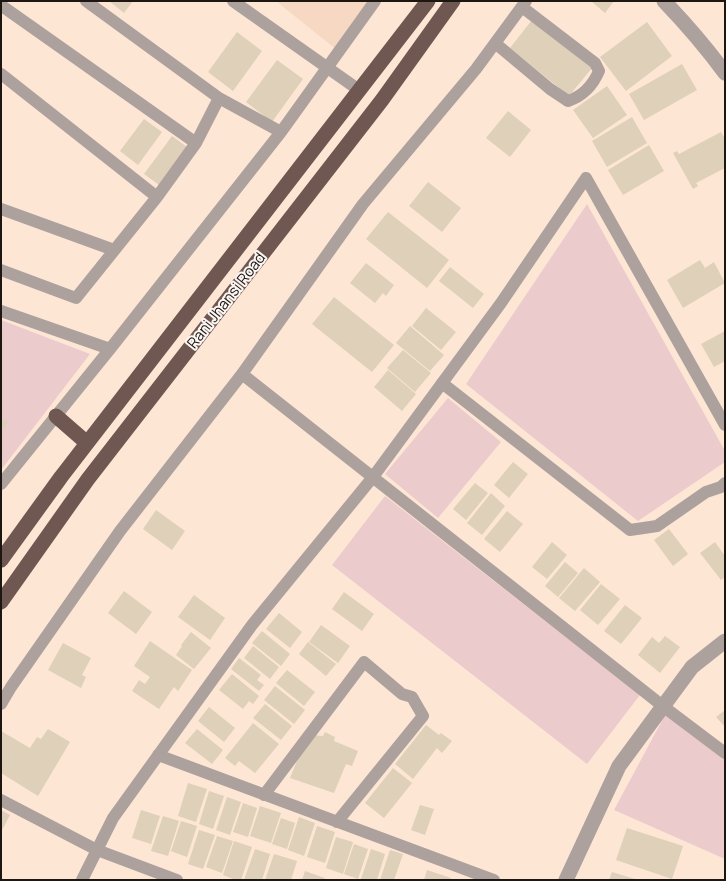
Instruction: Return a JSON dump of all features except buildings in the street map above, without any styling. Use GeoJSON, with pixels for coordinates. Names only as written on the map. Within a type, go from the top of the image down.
{"type":"FeatureCollection","features":[{"type":"Feature","properties":{"kind":"highway","name":"Rani Jhansi Road"},"geometry":{"type":"LineString","coordinates":[[1,560],[87,443],[428,1]]}},
{"type":"Feature","properties":{"kind":"highway","name":"Rani Jhansi Road"},"geometry":{"type":"LineString","coordinates":[[1,602],[88,479],[382,100],[452,1]]}},
{"type":"Feature","properties":{"kind":"highway"},"geometry":{"type":"LineString","coordinates":[[180,323],[199,337]]}},
{"type":"Feature","properties":{"kind":"highway"},"geometry":{"type":"LineString","coordinates":[[150,362],[167,378]]}},
{"type":"Feature","properties":{"kind":"highway"},"geometry":{"type":"LineString","coordinates":[[56,416],[87,443]]}},
{"type":"Feature","properties":{"kind":"street"},"geometry":{"type":"LineString","coordinates":[[3,1],[2,7],[196,143]]}},
{"type":"Feature","properties":{"kind":"street"},"geometry":{"type":"LineString","coordinates":[[86,1],[219,98],[281,132]]}},
{"type":"Feature","properties":{"kind":"street"},"geometry":{"type":"LineString","coordinates":[[233,1],[250,6],[326,68],[359,90]]}},
{"type":"Feature","properties":{"kind":"street"},"geometry":{"type":"LineString","coordinates":[[1,484],[281,132],[375,1]]}},
{"type":"Feature","properties":{"kind":"street"},"geometry":{"type":"LineString","coordinates":[[664,1],[692,31],[725,73]]}},
{"type":"Feature","properties":{"kind":"street"},"geometry":{"type":"LineString","coordinates":[[1,704],[120,531],[242,374],[363,204],[476,69],[524,4],[595,63],[599,71],[584,94],[568,101],[550,89],[496,43]]}},
{"type":"Feature","properties":{"kind":"street"},"geometry":{"type":"LineString","coordinates":[[1,74],[156,198]]}},
{"type":"Feature","properties":{"kind":"street"},"geometry":{"type":"LineString","coordinates":[[1,270],[76,298],[156,198],[196,143],[219,98]]}},
{"type":"Feature","properties":{"kind":"street"},"geometry":{"type":"LineString","coordinates":[[82,880],[113,818],[252,625],[373,477],[501,303],[586,178],[725,425]]}},
{"type":"Feature","properties":{"kind":"street"},"geometry":{"type":"LineString","coordinates":[[1,209],[114,250]]}},
{"type":"Feature","properties":{"kind":"street"},"geometry":{"type":"LineString","coordinates":[[1,311],[110,349]]}},
{"type":"Feature","properties":{"kind":"street"},"geometry":{"type":"LineString","coordinates":[[242,374],[725,753]]}},
{"type":"Feature","properties":{"kind":"street"},"geometry":{"type":"LineString","coordinates":[[442,383],[630,530],[657,526],[706,492],[721,487],[725,483]]}},
{"type":"Feature","properties":{"kind":"street"},"geometry":{"type":"LineString","coordinates":[[566,880],[619,766],[692,667],[725,641]]}},
{"type":"Feature","properties":{"kind":"street"},"geometry":{"type":"LineString","coordinates":[[264,795],[364,662],[402,694],[412,697],[423,716],[338,822]]}},
{"type":"Feature","properties":{"kind":"street"},"geometry":{"type":"LineString","coordinates":[[158,756],[494,880]]}},
{"type":"Feature","properties":{"kind":"street"},"geometry":{"type":"LineString","coordinates":[[1,800],[97,850],[177,880]]}},
{"type":"Feature","properties":{"kind":"shaded area"},"geometry":{"type":"Polygon","coordinates":[[[276,1],[375,1],[338,51],[276,1]]]}},
{"type":"Feature","properties":{"kind":"shaded area"},"geometry":{"type":"Polygon","coordinates":[[[587,204],[725,451],[725,462],[638,521],[466,384],[587,204]]]}},
{"type":"Feature","properties":{"kind":"shaded area"},"geometry":{"type":"Polygon","coordinates":[[[1,320],[90,354],[1,470],[1,320]]]}},
{"type":"Feature","properties":{"kind":"shaded area"},"geometry":{"type":"Polygon","coordinates":[[[448,398],[501,442],[438,518],[385,474],[448,398]]]}},
{"type":"Feature","properties":{"kind":"shaded area"},"geometry":{"type":"Polygon","coordinates":[[[385,496],[640,695],[587,764],[332,565],[385,496]]]}},
{"type":"Feature","properties":{"kind":"shaded area"},"geometry":{"type":"Polygon","coordinates":[[[665,715],[725,753],[725,859],[614,810],[665,715]]]}}]}
